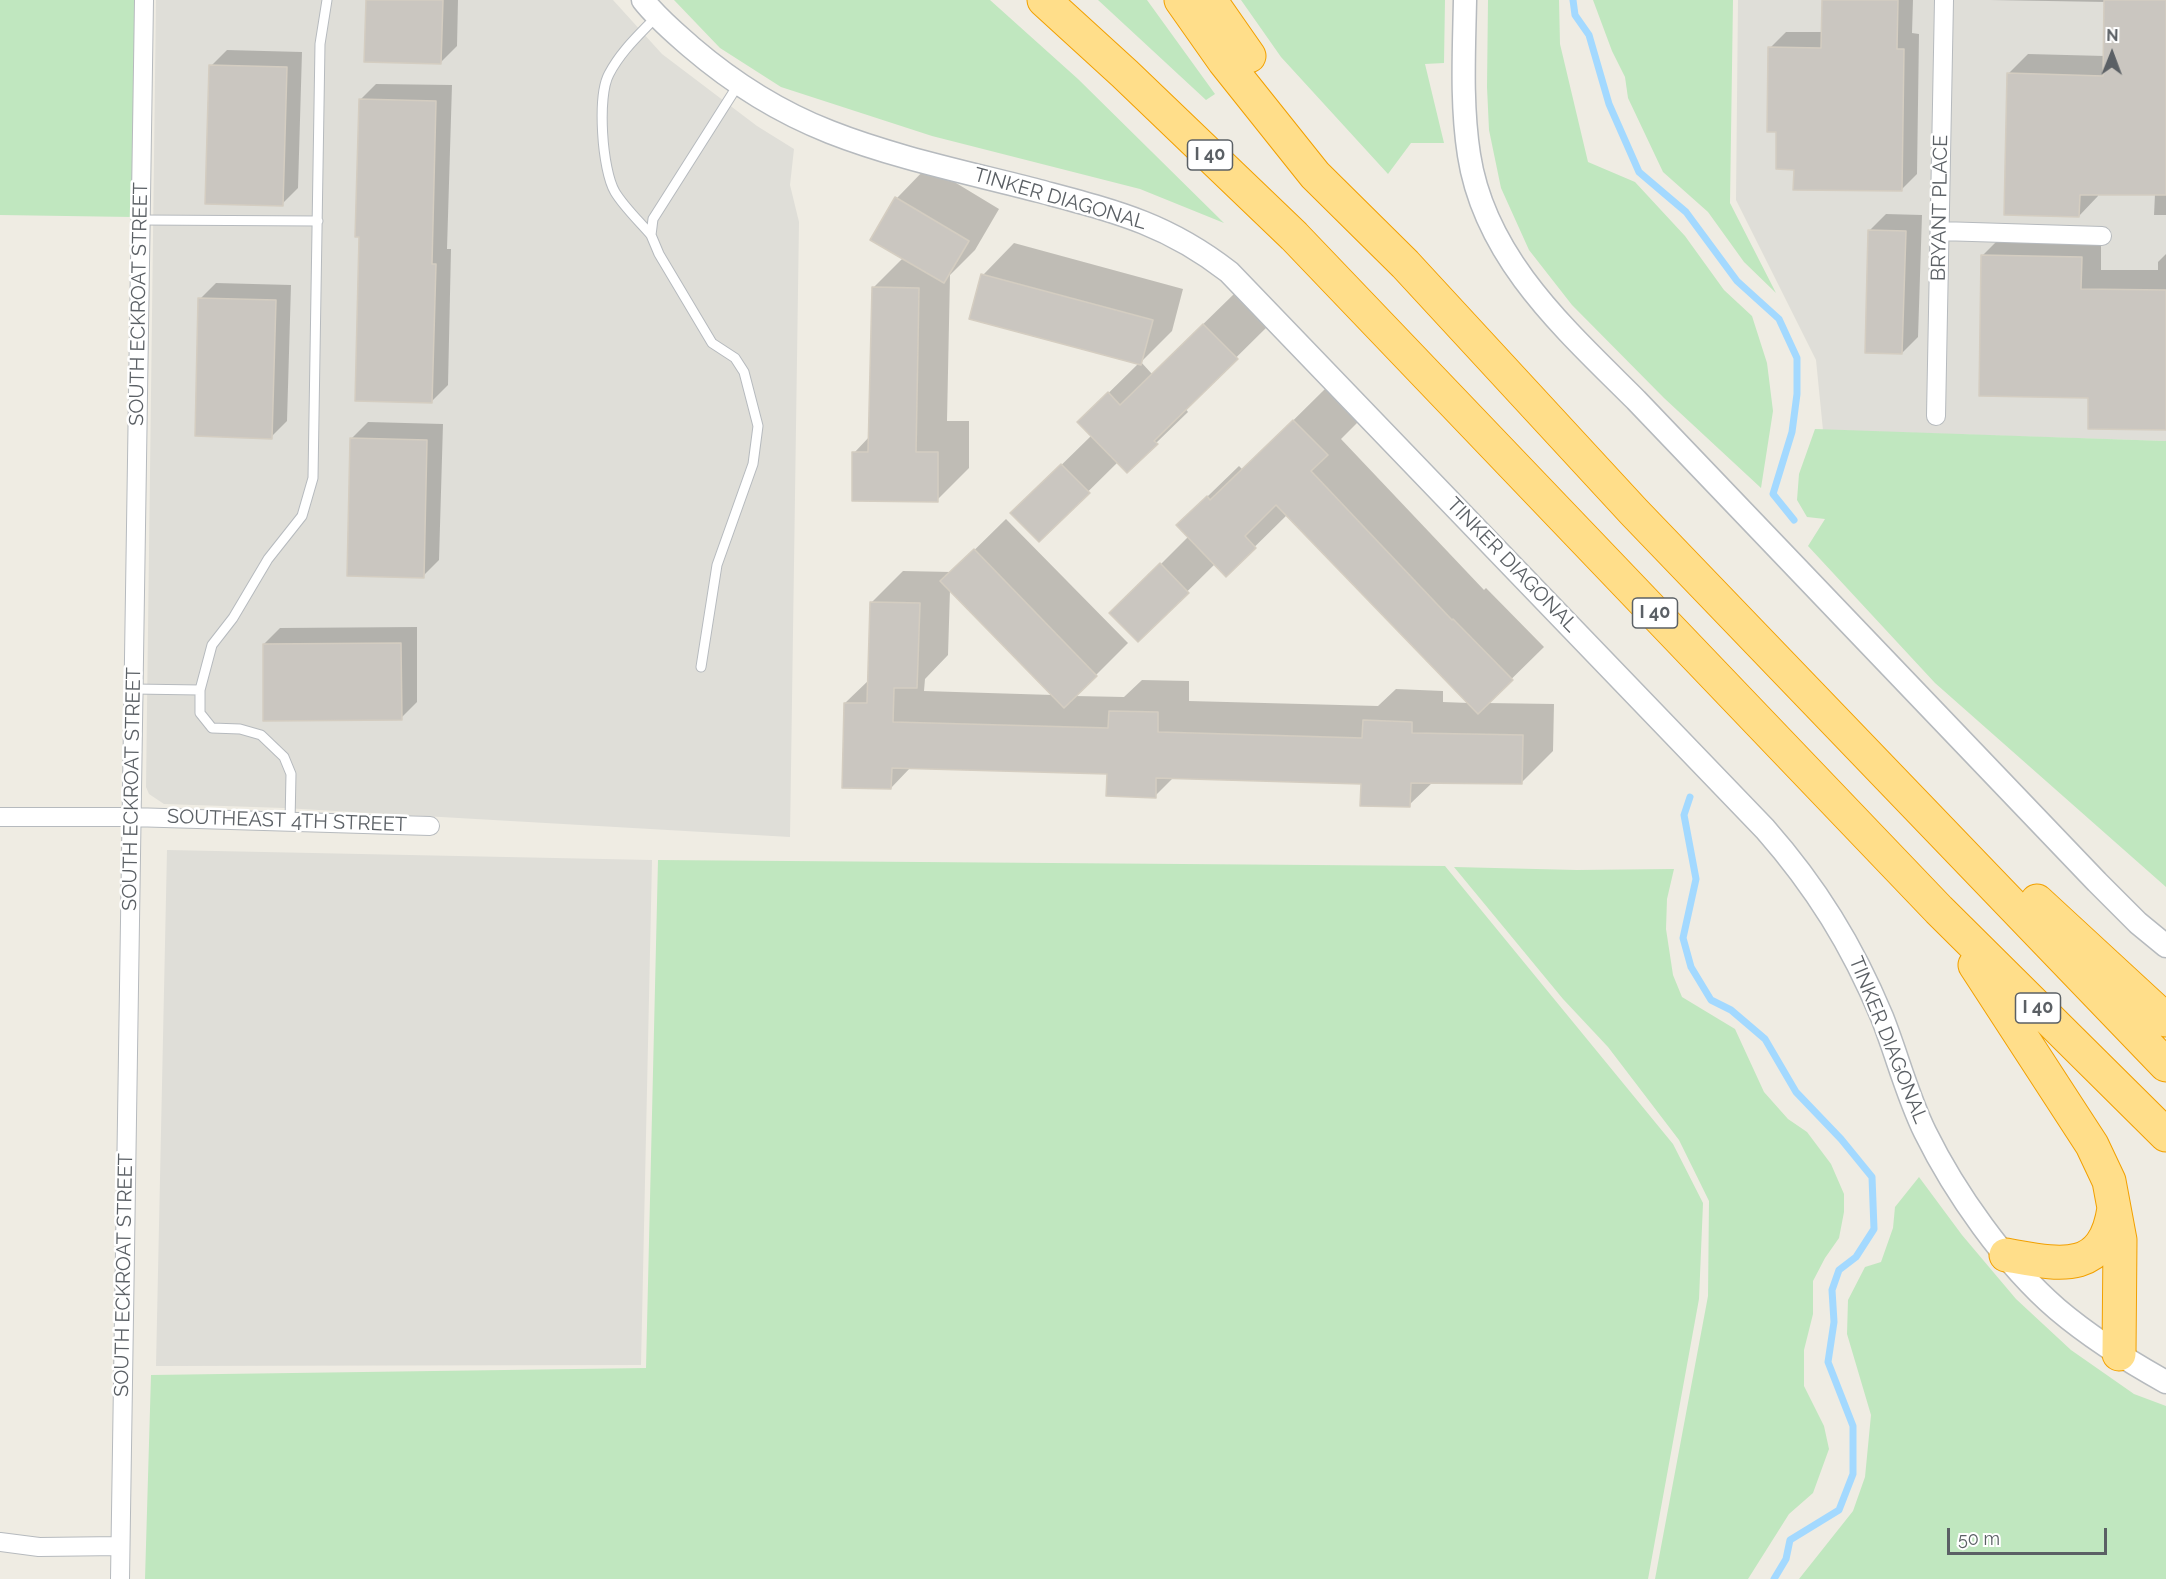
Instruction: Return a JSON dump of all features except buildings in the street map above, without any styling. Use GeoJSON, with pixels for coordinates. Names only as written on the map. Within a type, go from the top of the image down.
{"type":"FeatureCollection","features":[{"type":"Feature","properties":{"kind":"highway","name":"I 40"},"geometry":{"type":"LineString","coordinates":[[1044,0],[1294,236],[1940,910],[2166,1136]]}},
{"type":"Feature","properties":{"kind":"highway","name":"I 40"},"geometry":{"type":"LineString","coordinates":[[1181,0],[1224,61],[1315,175],[1405,264],[1634,512],[2166,1065]]}},
{"type":"Feature","properties":{"kind":"highway"},"geometry":{"type":"LineString","coordinates":[[1210,0],[1245,51],[1405,264]]}},
{"type":"Feature","properties":{"kind":"highway"},"geometry":{"type":"LineString","coordinates":[[1797,680],[2166,1020]]}},
{"type":"Feature","properties":{"kind":"highway"},"geometry":{"type":"LineString","coordinates":[[1940,910],[2092,1144],[2109,1181],[2120,1240],[2119,1354]]}},
{"type":"Feature","properties":{"kind":"highway"},"geometry":{"type":"LineString","coordinates":[[2006,1255],[2059,1264],[2088,1256],[2106,1239],[2111,1226],[2114,1203]]}},
{"type":"Feature","properties":{"kind":"street","name":"SOUTH ECKROAT STREET"},"geometry":{"type":"LineString","coordinates":[[120,1579],[144,0]]}},
{"type":"Feature","properties":{"kind":"street"},"geometry":{"type":"LineString","coordinates":[[1465,0],[1463,88],[1469,158],[1487,214],[1498,238],[1524,281],[1574,337],[2097,882],[2138,923],[2166,946]]}},
{"type":"Feature","properties":{"kind":"street","name":"BRYANT PLACE"},"geometry":{"type":"LineString","coordinates":[[1936,416],[1944,0]]}},
{"type":"Feature","properties":{"kind":"street","name":"TINKER DIAGONAL"},"geometry":{"type":"LineString","coordinates":[[649,8],[707,61],[738,85],[798,118],[868,145],[1112,210],[1144,222],[1191,245],[1229,272],[1758,820],[1790,857],[1823,903],[1853,952],[1883,1020],[1912,1102],[1945,1170],[1962,1198],[2006,1255],[2056,1308],[2119,1354],[2166,1382]]}},
{"type":"Feature","properties":{"kind":"street"},"geometry":{"type":"LineString","coordinates":[[1940,231],[2102,236]]}},
{"type":"Feature","properties":{"kind":"street","name":"SOUTHEAST 4TH STREET"},"geometry":{"type":"LineString","coordinates":[[0,817],[131,817],[430,826]]}},
{"type":"Feature","properties":{"kind":"street"},"geometry":{"type":"LineString","coordinates":[[0,1542],[39,1547],[120,1546]]}},
{"type":"Feature","properties":{"kind":"lane"},"geometry":{"type":"LineString","coordinates":[[290,822],[291,774],[284,757],[261,735],[240,729],[212,728],[200,713],[200,690],[212,645],[232,618],[268,559],[302,516],[314,478],[321,44],[327,0]]}},
{"type":"Feature","properties":{"kind":"lane"},"geometry":{"type":"LineString","coordinates":[[649,8],[607,76],[603,109],[603,150],[614,191],[651,235],[659,254],[712,344],[735,358],[744,372],[758,426],[753,464],[717,566],[701,667]]}},
{"type":"Feature","properties":{"kind":"lane"},"geometry":{"type":"LineString","coordinates":[[651,235],[653,219],[738,85]]}},
{"type":"Feature","properties":{"kind":"lane"},"geometry":{"type":"LineString","coordinates":[[141,220],[318,221]]}},
{"type":"Feature","properties":{"kind":"lane"},"geometry":{"type":"LineString","coordinates":[[134,689],[200,690]]}},
{"type":"Feature","properties":{"kind":"shaded area"},"geometry":{"type":"Polygon","coordinates":[[[156,0],[613,0],[662,54],[757,126],[794,149],[790,185],[799,222],[790,837],[284,808],[164,804],[149,794],[146,787],[156,0]]]}},
{"type":"Feature","properties":{"kind":"shaded area"},"geometry":{"type":"Polygon","coordinates":[[[1738,0],[2166,0],[2166,441],[1823,430],[1816,360],[1736,200],[1738,0]]]}},
{"type":"Feature","properties":{"kind":"shaded area"},"geometry":{"type":"Polygon","coordinates":[[[167,850],[652,860],[641,1365],[156,1366],[167,850]]]}},
{"type":"Feature","properties":{"kind":"green space"},"geometry":{"type":"Polygon","coordinates":[[[0,0],[135,0],[132,217],[0,215],[0,0]]]}},
{"type":"Feature","properties":{"kind":"green space"},"geometry":{"type":"Polygon","coordinates":[[[674,0],[990,0],[1078,79],[1224,223],[1140,189],[932,136],[781,87],[720,48],[674,0]]]}},
{"type":"Feature","properties":{"kind":"green space"},"geometry":{"type":"Polygon","coordinates":[[[1098,0],[1147,0],[1215,94],[1206,100],[1098,0]]]}},
{"type":"Feature","properties":{"kind":"green space"},"geometry":{"type":"Polygon","coordinates":[[[1241,0],[1445,0],[1444,63],[1425,64],[1444,143],[1411,143],[1388,174],[1281,57],[1241,0]]]}},
{"type":"Feature","properties":{"kind":"green space"},"geometry":{"type":"Polygon","coordinates":[[[1488,0],[1559,0],[1560,44],[1588,162],[1635,182],[1685,236],[1724,290],[1752,316],[1767,363],[1773,411],[1761,488],[1664,398],[1572,305],[1529,250],[1501,188],[1489,130],[1488,0]]]}},
{"type":"Feature","properties":{"kind":"green space"},"geometry":{"type":"Polygon","coordinates":[[[1593,0],[1733,0],[1730,203],[1776,293],[1744,262],[1708,212],[1663,172],[1628,98],[1625,77],[1612,51],[1593,0]]]}},
{"type":"Feature","properties":{"kind":"green space"},"geometry":{"type":"Polygon","coordinates":[[[1815,429],[2166,441],[2166,887],[1935,683],[1808,546],[1825,519],[1807,517],[1797,500],[1799,474],[1815,429]]]}},
{"type":"Feature","properties":{"kind":"green space"},"geometry":{"type":"Polygon","coordinates":[[[658,860],[1445,866],[1673,1144],[1703,1203],[1699,1299],[1648,1579],[145,1579],[151,1375],[646,1368],[658,860]]]}},
{"type":"Feature","properties":{"kind":"green space"},"geometry":{"type":"Polygon","coordinates":[[[1454,867],[1577,870],[1674,869],[1667,899],[1666,929],[1673,975],[1682,997],[1735,1029],[1764,1092],[1788,1119],[1807,1132],[1831,1164],[1844,1194],[1844,1212],[1839,1238],[1813,1281],[1813,1314],[1804,1350],[1804,1386],[1824,1426],[1829,1449],[1813,1493],[1789,1514],[1748,1579],[1655,1579],[1708,1296],[1709,1201],[1679,1140],[1608,1047],[1563,999],[1454,867]]]}},
{"type":"Feature","properties":{"kind":"green space"},"geometry":{"type":"Polygon","coordinates":[[[1919,1177],[1962,1235],[2016,1299],[2071,1350],[2134,1394],[2166,1406],[2166,1579],[1799,1579],[1853,1511],[1865,1477],[1871,1415],[1847,1334],[1848,1300],[1865,1267],[1881,1262],[1893,1228],[1895,1207],[1919,1177]]]}},
{"type":"Feature","properties":{"kind":"waterway"},"geometry":{"type":"LineString","coordinates":[[1573,0],[1575,15],[1589,35],[1609,104],[1639,172],[1686,212],[1737,281],[1779,319],[1797,358],[1797,394],[1792,432],[1773,494],[1794,520]]}},
{"type":"Feature","properties":{"kind":"waterway"},"geometry":{"type":"LineString","coordinates":[[1690,797],[1684,815],[1696,879],[1683,938],[1691,967],[1711,1000],[1731,1010],[1765,1039],[1796,1092],[1841,1139],[1872,1177],[1874,1229],[1856,1257],[1839,1270],[1832,1290],[1834,1322],[1828,1362],[1853,1426],[1853,1474],[1839,1510],[1790,1540],[1786,1559],[1774,1579]]}}]}
